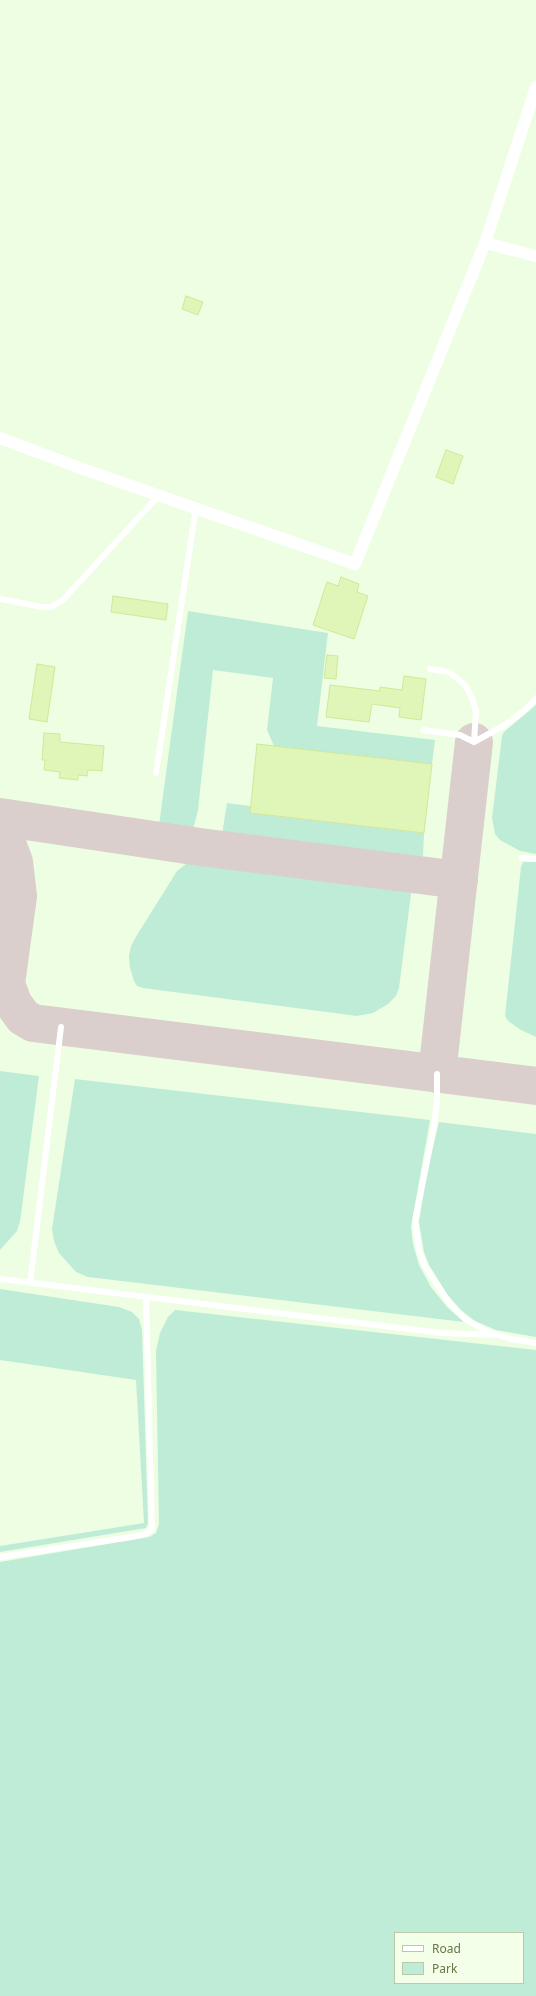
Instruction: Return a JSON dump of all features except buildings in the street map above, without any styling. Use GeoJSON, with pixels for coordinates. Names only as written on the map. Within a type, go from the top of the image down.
{"type":"FeatureCollection","features":[{"type":"Feature","properties":{"kind":"street"},"geometry":{"type":"LineString","coordinates":[[0,438],[83,469],[160,494],[355,564],[485,243],[536,87]]}},
{"type":"Feature","properties":{"kind":"street"},"geometry":{"type":"LineString","coordinates":[[485,243],[536,256]]}},
{"type":"Feature","properties":{"kind":"lane"},"geometry":{"type":"LineString","coordinates":[[0,599],[43,608],[56,605],[70,594],[160,494]]}},
{"type":"Feature","properties":{"kind":"lane"},"geometry":{"type":"LineString","coordinates":[[156,773],[196,507]]}},
{"type":"Feature","properties":{"kind":"lane"},"geometry":{"type":"LineString","coordinates":[[430,669],[449,672],[457,677],[467,689],[476,711],[474,742]]}},
{"type":"Feature","properties":{"kind":"lane"},"geometry":{"type":"LineString","coordinates":[[474,742],[505,725],[526,709],[536,698]]}},
{"type":"Feature","properties":{"kind":"lane"},"geometry":{"type":"LineString","coordinates":[[422,730],[460,734],[474,742]]}},
{"type":"Feature","properties":{"kind":"lane"},"geometry":{"type":"LineString","coordinates":[[522,858],[536,859]]}},
{"type":"Feature","properties":{"kind":"lane"},"geometry":{"type":"LineString","coordinates":[[30,1283],[61,1027]]}},
{"type":"Feature","properties":{"kind":"lane"},"geometry":{"type":"LineString","coordinates":[[437,1074],[437,1103],[434,1126],[415,1221],[419,1250],[425,1266],[449,1302],[465,1318],[477,1327],[498,1335],[536,1343]]}},
{"type":"Feature","properties":{"kind":"lane"},"geometry":{"type":"LineString","coordinates":[[0,1278],[146,1298],[441,1334],[498,1335]]}},
{"type":"Feature","properties":{"kind":"lane"},"geometry":{"type":"LineString","coordinates":[[0,1557],[131,1537],[145,1534],[152,1529],[146,1298]]}},
{"type":"Feature","properties":{"kind":"green space"},"geometry":{"type":"Polygon","coordinates":[[[188,611],[328,633],[317,726],[435,740],[432,764],[274,746],[267,730],[273,678],[213,670],[198,810],[193,830],[181,830],[159,825],[188,611]]]}},
{"type":"Feature","properties":{"kind":"green space"},"geometry":{"type":"Polygon","coordinates":[[[536,705],[536,854],[520,851],[500,840],[495,834],[492,818],[502,736],[504,732],[536,705]]]}},
{"type":"Feature","properties":{"kind":"green space"},"geometry":{"type":"Polygon","coordinates":[[[227,803],[250,806],[250,813],[424,833],[423,856],[416,861],[407,862],[221,841],[227,803]]]}},
{"type":"Feature","properties":{"kind":"green space"},"geometry":{"type":"Polygon","coordinates":[[[211,857],[405,883],[411,894],[399,988],[396,996],[388,1004],[373,1013],[357,1016],[137,986],[130,968],[129,956],[131,946],[137,935],[177,871],[190,861],[211,857]]]}},
{"type":"Feature","properties":{"kind":"green space"},"geometry":{"type":"Polygon","coordinates":[[[523,862],[536,862],[536,1037],[521,1030],[508,1021],[505,1016],[521,867],[523,862]]]}},
{"type":"Feature","properties":{"kind":"green space"},"geometry":{"type":"Polygon","coordinates":[[[0,1071],[39,1076],[20,1222],[17,1231],[0,1250],[0,1071]]]}},
{"type":"Feature","properties":{"kind":"green space"},"geometry":{"type":"Polygon","coordinates":[[[75,1079],[430,1120],[411,1227],[413,1244],[419,1265],[431,1287],[447,1307],[464,1322],[88,1277],[76,1272],[59,1253],[54,1241],[52,1229],[75,1079]]]}},
{"type":"Feature","properties":{"kind":"green space"},"geometry":{"type":"Polygon","coordinates":[[[439,1122],[536,1134],[536,1337],[496,1330],[475,1321],[461,1310],[447,1294],[429,1265],[424,1252],[419,1222],[427,1172],[439,1122]]]}},
{"type":"Feature","properties":{"kind":"green space"},"geometry":{"type":"Polygon","coordinates":[[[0,1289],[119,1307],[132,1312],[139,1319],[142,1330],[148,1523],[146,1528],[0,1552],[0,1546],[144,1523],[136,1380],[0,1360],[0,1289]]]}},
{"type":"Feature","properties":{"kind":"green space"},"geometry":{"type":"Polygon","coordinates":[[[175,1310],[536,1350],[536,1996],[0,1996],[0,1562],[149,1537],[156,1533],[159,1524],[156,1351],[160,1333],[168,1317],[175,1310]]]}},
{"type":"Feature","properties":{"kind":"taxiway"},"geometry":{"type":"LineString","coordinates":[[437,1074],[474,742]]}},
{"type":"Feature","properties":{"kind":"taxiway"},"geometry":{"type":"LineString","coordinates":[[0,817],[200,847],[459,880]]}},
{"type":"Feature","properties":{"kind":"taxiway"},"geometry":{"type":"LineString","coordinates":[[0,825],[14,862],[18,896],[6,984],[13,1003],[23,1017],[33,1023],[536,1086]]}}]}
